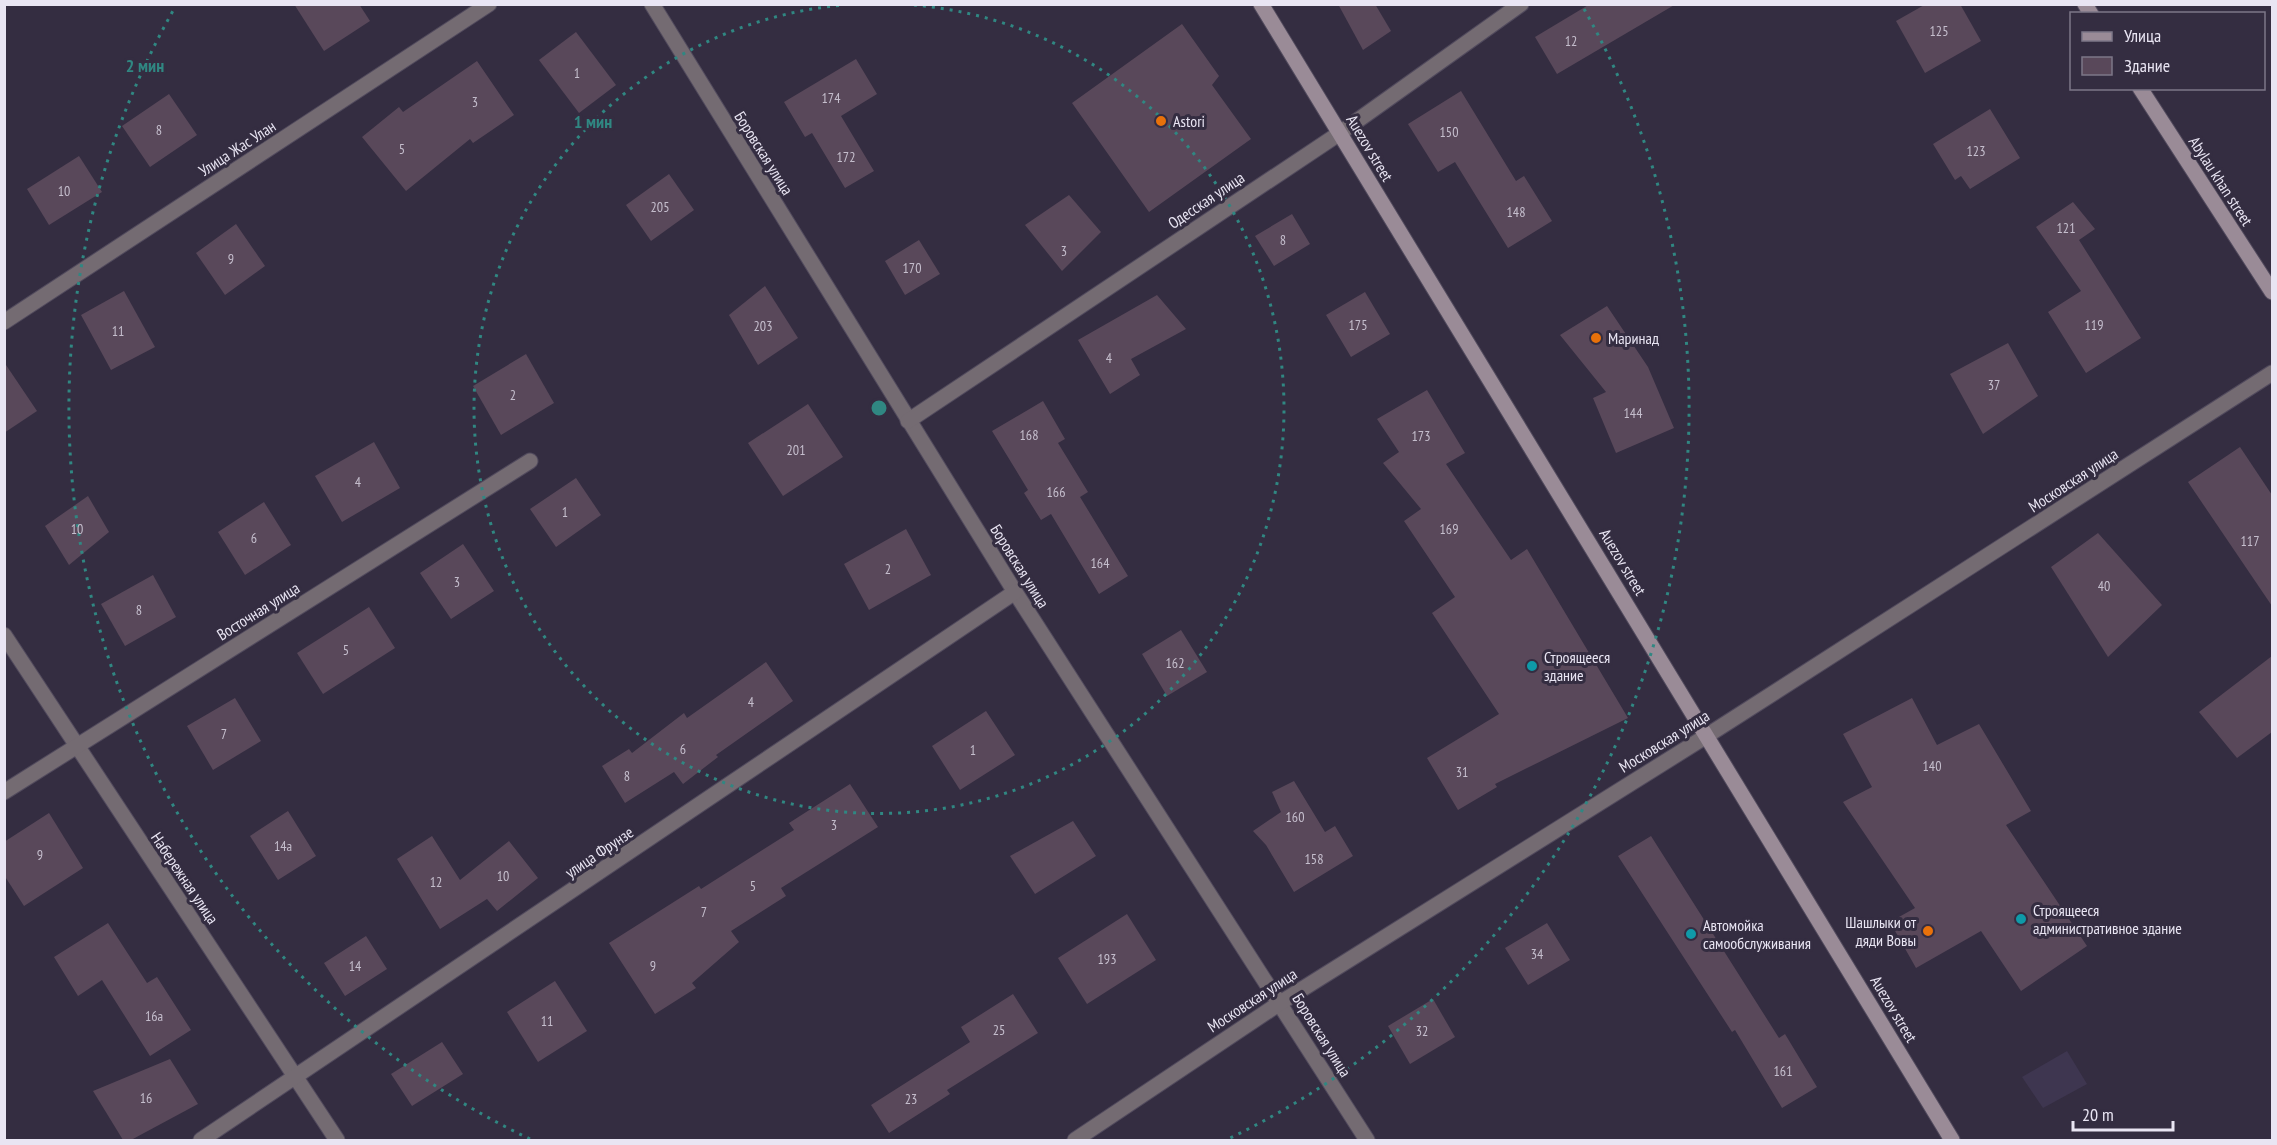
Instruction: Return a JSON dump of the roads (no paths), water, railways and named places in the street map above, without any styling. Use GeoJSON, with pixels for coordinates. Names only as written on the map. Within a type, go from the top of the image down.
{"type":"FeatureCollection","features":[{"type":"Feature","properties":{"kind":"main road","name":"Auezov street"},"geometry":{"type":"LineString","coordinates":[[1261,4],[1708,735],[1952,1140]]}},
{"type":"Feature","properties":{"kind":"main road","name":"Abylau khan street"},"geometry":{"type":"LineString","coordinates":[[2141,90],[2272,292]]}},
{"type":"Feature","properties":{"kind":"street","name":"Улица Жас Улан"},"geometry":{"type":"LineString","coordinates":[[4,322],[489,4]]}},
{"type":"Feature","properties":{"kind":"street","name":"Боровская улица"},"geometry":{"type":"LineString","coordinates":[[652,4],[1015,592],[1367,1140]]}},
{"type":"Feature","properties":{"kind":"street","name":"Одесская улица"},"geometry":{"type":"LineString","coordinates":[[908,421],[1340,133],[1521,4]]}},
{"type":"Feature","properties":{"kind":"street","name":"Московская улица"},"geometry":{"type":"LineString","coordinates":[[1075,1140],[1280,1002],[1708,735],[2272,373]]}},
{"type":"Feature","properties":{"kind":"street","name":"Восточная улица"},"geometry":{"type":"LineString","coordinates":[[4,792],[530,461]]}},
{"type":"Feature","properties":{"kind":"street","name":"улица Фрунзе"},"geometry":{"type":"LineString","coordinates":[[201,1140],[297,1078],[1015,592]]}},
{"type":"Feature","properties":{"kind":"street","name":"Набережная улица"},"geometry":{"type":"LineString","coordinates":[[4,635],[337,1140]]}},
{"type":"Feature","properties":{"kind":"place","name":"Astori"},"geometry":{"type":"Point","coordinates":[1161,121]}},
{"type":"Feature","properties":{"kind":"place","name":"Маринад"},"geometry":{"type":"Point","coordinates":[1596,338]}},
{"type":"Feature","properties":{"kind":"place","name":"Строящееся здание"},"geometry":{"type":"Point","coordinates":[1532,666]}},
{"type":"Feature","properties":{"kind":"place","name":"Строящееся административное здание"},"geometry":{"type":"Point","coordinates":[2021,919]}},
{"type":"Feature","properties":{"kind":"place","name":"Шашлыки от дяди Вовы"},"geometry":{"type":"Point","coordinates":[1928,931]}},
{"type":"Feature","properties":{"kind":"place","name":"Автомойка самообслуживания"},"geometry":{"type":"Point","coordinates":[1691,934]}}]}
